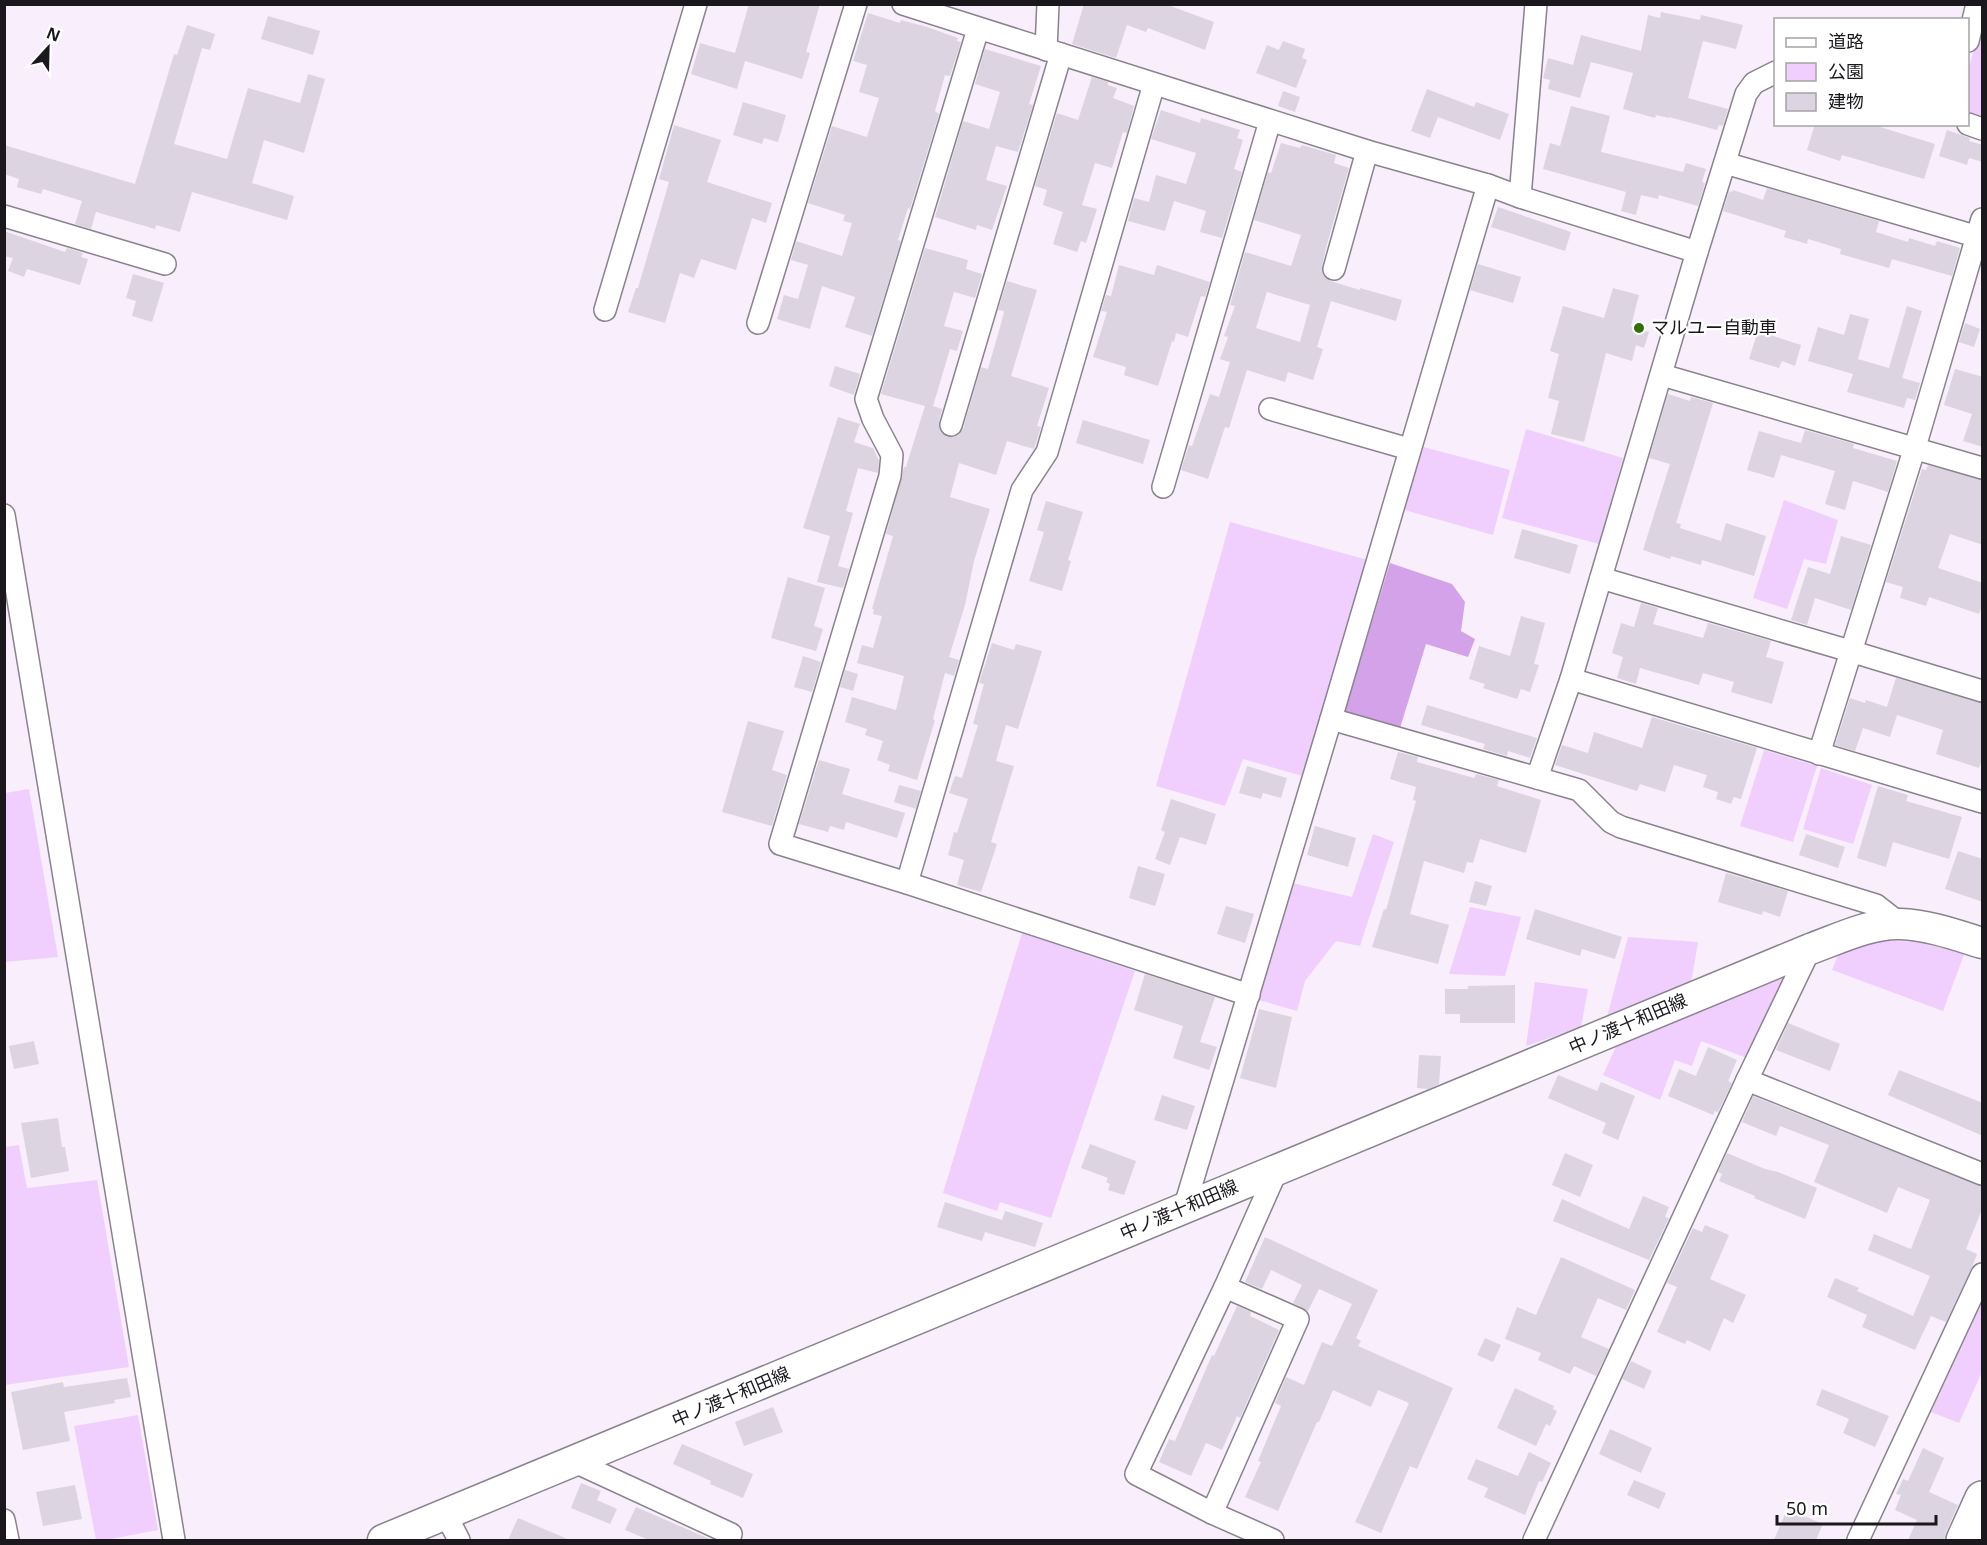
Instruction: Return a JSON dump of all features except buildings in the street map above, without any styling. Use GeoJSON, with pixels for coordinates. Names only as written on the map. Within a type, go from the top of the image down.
{"type":"FeatureCollection","features":[{"type":"Feature","properties":{"kind":"main road","name":"中ノ渡十和田線"},"geometry":{"type":"LineString","coordinates":[[383,1540],[453,1528],[575,1462],[1810,949],[1869,928],[1899,923],[1933,928],[1983,943]]}},
{"type":"Feature","properties":{"kind":"main road"},"geometry":{"type":"LineString","coordinates":[[1963,1540],[1983,1498]]}},
{"type":"Feature","properties":{"kind":"street"},"geometry":{"type":"LineString","coordinates":[[605,310],[696,4]]}},
{"type":"Feature","properties":{"kind":"street"},"geometry":{"type":"LineString","coordinates":[[758,322],[856,4]]}},
{"type":"Feature","properties":{"kind":"street"},"geometry":{"type":"LineString","coordinates":[[903,4],[1270,121],[1488,185],[1697,252]]}},
{"type":"Feature","properties":{"kind":"street"},"geometry":{"type":"LineString","coordinates":[[951,425],[1053,52],[1048,4]]}},
{"type":"Feature","properties":{"kind":"street"},"geometry":{"type":"LineString","coordinates":[[1520,197],[1536,4]]}},
{"type":"Feature","properties":{"kind":"street"},"geometry":{"type":"LineString","coordinates":[[1969,37],[1977,4]]}},
{"type":"Feature","properties":{"kind":"street"},"geometry":{"type":"LineString","coordinates":[[978,29],[866,399],[873,419],[892,455],[890,476],[780,844],[1249,994]]}},
{"type":"Feature","properties":{"kind":"street"},"geometry":{"type":"LineString","coordinates":[[1536,778],[1571,679],[1746,94],[1754,83],[1774,73]]}},
{"type":"Feature","properties":{"kind":"street"},"geometry":{"type":"LineString","coordinates":[[907,883],[1022,490],[1047,452],[1155,84]]}},
{"type":"Feature","properties":{"kind":"street"},"geometry":{"type":"LineString","coordinates":[[1163,487],[1270,121]]}},
{"type":"Feature","properties":{"kind":"street"},"geometry":{"type":"LineString","coordinates":[[1334,269],[1367,151]]}},
{"type":"Feature","properties":{"kind":"street"},"geometry":{"type":"LineString","coordinates":[[1725,163],[1981,231],[1819,754]]}},
{"type":"Feature","properties":{"kind":"street"},"geometry":{"type":"LineString","coordinates":[[1184,1209],[1488,185]]}},
{"type":"Feature","properties":{"kind":"street"},"geometry":{"type":"LineString","coordinates":[[4,216],[165,264]]}},
{"type":"Feature","properties":{"kind":"street"},"geometry":{"type":"LineString","coordinates":[[1662,375],[1983,468]]}},
{"type":"Feature","properties":{"kind":"street"},"geometry":{"type":"LineString","coordinates":[[1270,409],[1409,449]]}},
{"type":"Feature","properties":{"kind":"street"},"geometry":{"type":"LineString","coordinates":[[4,515],[174,1540]]}},
{"type":"Feature","properties":{"kind":"street"},"geometry":{"type":"LineString","coordinates":[[1601,578],[1983,691]]}},
{"type":"Feature","properties":{"kind":"street"},"geometry":{"type":"LineString","coordinates":[[1571,679],[1983,802]]}},
{"type":"Feature","properties":{"kind":"street"},"geometry":{"type":"LineString","coordinates":[[1331,719],[1579,790],[1611,822],[1622,827],[1876,905],[1899,923]]}},
{"type":"Feature","properties":{"kind":"street"},"geometry":{"type":"LineString","coordinates":[[1534,1540],[1810,949]]}},
{"type":"Feature","properties":{"kind":"street"},"geometry":{"type":"LineString","coordinates":[[1747,1080],[1983,1174]]}},
{"type":"Feature","properties":{"kind":"street"},"geometry":{"type":"LineString","coordinates":[[1273,1540],[1212,1513],[1136,1474],[1225,1287],[1277,1170]]}},
{"type":"Feature","properties":{"kind":"street"},"geometry":{"type":"LineString","coordinates":[[1858,1540],[1983,1274]]}},
{"type":"Feature","properties":{"kind":"street"},"geometry":{"type":"LineString","coordinates":[[1212,1513],[1298,1319],[1225,1287]]}},
{"type":"Feature","properties":{"kind":"street"},"geometry":{"type":"LineString","coordinates":[[575,1462],[731,1534]]}},
{"type":"Feature","properties":{"kind":"street"},"geometry":{"type":"LineString","coordinates":[[4,1520],[8,1540]]}},
{"type":"Feature","properties":{"kind":"green space"},"geometry":{"type":"Polygon","coordinates":[[[1982,20],[1982,118],[1969,114],[1969,67],[1982,20]]]}},
{"type":"Feature","properties":{"kind":"green space"},"geometry":{"type":"Polygon","coordinates":[[[1526,429],[1623,458],[1599,544],[1502,518],[1526,429]]]}},
{"type":"Feature","properties":{"kind":"green space"},"geometry":{"type":"Polygon","coordinates":[[[1420,446],[1510,470],[1493,535],[1401,509],[1420,446]]]}},
{"type":"Feature","properties":{"kind":"green space"},"geometry":{"type":"Polygon","coordinates":[[[1784,500],[1838,520],[1826,564],[1804,559],[1787,609],[1753,598],[1784,500]]]}},
{"type":"Feature","properties":{"kind":"green space"},"geometry":{"type":"Polygon","coordinates":[[[1230,522],[1368,560],[1306,777],[1243,759],[1225,806],[1156,786],[1230,522]]]}},
{"type":"Feature","properties":{"kind":"green space"},"geometry":{"type":"Polygon","coordinates":[[[1764,750],[1817,766],[1793,842],[1740,826],[1764,750]]]}},
{"type":"Feature","properties":{"kind":"green space"},"geometry":{"type":"Polygon","coordinates":[[[1821,768],[1872,785],[1853,844],[1803,829],[1821,768]]]}},
{"type":"Feature","properties":{"kind":"green space"},"geometry":{"type":"Polygon","coordinates":[[[29,789],[58,957],[5,962],[5,793],[29,789]]]}},
{"type":"Feature","properties":{"kind":"green space"},"geometry":{"type":"Polygon","coordinates":[[[1373,834],[1394,842],[1360,946],[1336,941],[1305,981],[1297,1011],[1259,1000],[1292,883],[1352,897],[1373,834]]]}},
{"type":"Feature","properties":{"kind":"green space"},"geometry":{"type":"Polygon","coordinates":[[[1470,907],[1521,917],[1505,976],[1449,974],[1470,907]]]}},
{"type":"Feature","properties":{"kind":"green space"},"geometry":{"type":"Polygon","coordinates":[[[1022,933],[1135,971],[1051,1218],[1000,1202],[997,1211],[943,1193],[1022,933]]]}},
{"type":"Feature","properties":{"kind":"green space"},"geometry":{"type":"Polygon","coordinates":[[[1628,937],[1698,942],[1691,983],[1607,1017],[1628,937]]]}},
{"type":"Feature","properties":{"kind":"green space"},"geometry":{"type":"Polygon","coordinates":[[[1877,940],[1931,943],[1965,952],[1943,1011],[1832,970],[1840,950],[1877,940]]]}},
{"type":"Feature","properties":{"kind":"green space"},"geometry":{"type":"Polygon","coordinates":[[[1786,973],[1747,1058],[1701,1041],[1692,1066],[1675,1060],[1660,1100],[1603,1075],[1618,1042],[1786,973]]]}},
{"type":"Feature","properties":{"kind":"green space"},"geometry":{"type":"Polygon","coordinates":[[[1535,982],[1588,989],[1581,1027],[1526,1046],[1535,982]]]}},
{"type":"Feature","properties":{"kind":"green space"},"geometry":{"type":"Polygon","coordinates":[[[19,1145],[27,1188],[97,1180],[129,1367],[5,1385],[5,1147],[19,1145]]]}},
{"type":"Feature","properties":{"kind":"green space"},"geometry":{"type":"Polygon","coordinates":[[[1982,1302],[1982,1372],[1959,1423],[1931,1412],[1982,1302]]]}},
{"type":"Feature","properties":{"kind":"green space"},"geometry":{"type":"Polygon","coordinates":[[[138,1415],[158,1530],[96,1540],[74,1426],[138,1415]]]}},
{"type":"Feature","properties":{"kind":"shaded area"},"geometry":{"type":"Polygon","coordinates":[[[1390,563],[1452,584],[1465,602],[1461,631],[1475,639],[1468,657],[1426,644],[1400,728],[1344,713],[1390,563]]]}},
{"type":"Feature","properties":{"kind":"place","name":"マルユー自動車"},"geometry":{"type":"Point","coordinates":[1639,328]}}]}
